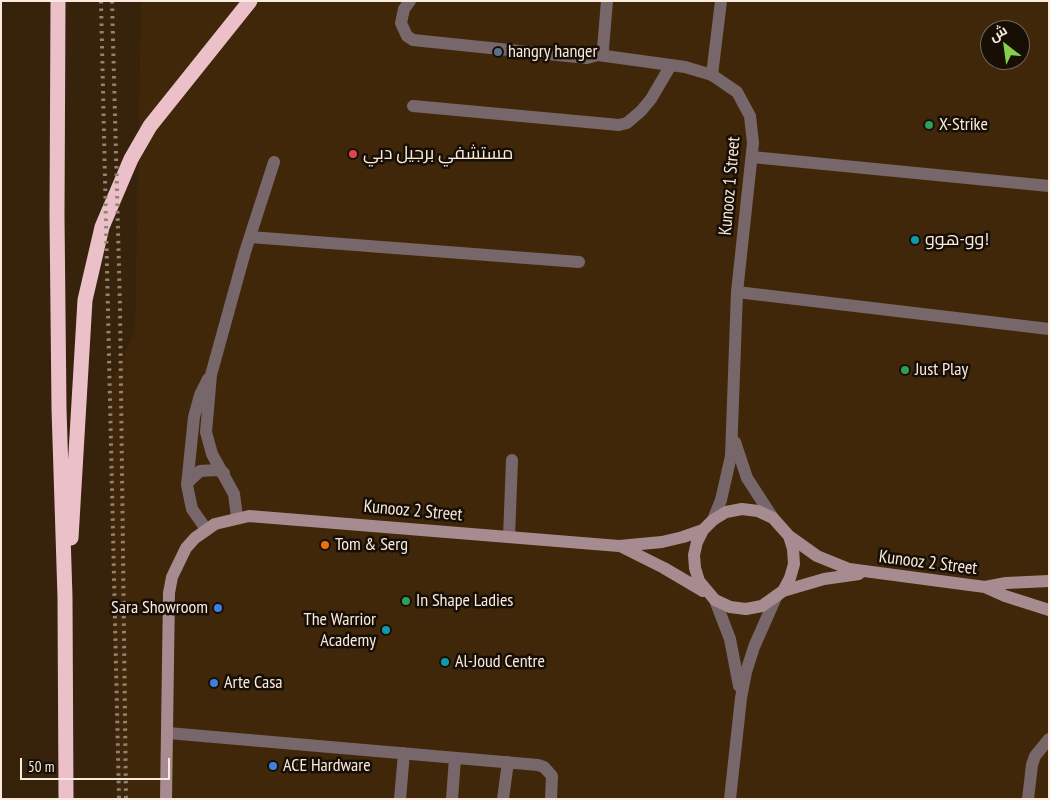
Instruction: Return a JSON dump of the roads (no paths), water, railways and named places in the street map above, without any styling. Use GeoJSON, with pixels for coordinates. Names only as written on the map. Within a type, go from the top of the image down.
{"type":"FeatureCollection","features":[{"type":"Feature","properties":{"kind":"highway"},"geometry":{"type":"LineString","coordinates":[[58,1],[59,380],[65,597],[66,799]]}},
{"type":"Feature","properties":{"kind":"highway"},"geometry":{"type":"LineString","coordinates":[[65,597],[74,502],[85,300],[102,227],[131,159],[150,126],[250,1]]}},
{"type":"Feature","properties":{"kind":"street","name":"Kunooz 1 Street"},"geometry":{"type":"LineString","coordinates":[[410,1],[401,16],[401,23],[407,36],[420,42],[587,58],[598,56],[671,65],[712,75],[737,92],[744,103],[753,129],[752,157],[737,292],[733,433],[727,478],[713,520]]}},
{"type":"Feature","properties":{"kind":"street"},"geometry":{"type":"LineString","coordinates":[[598,56],[604,46],[607,1]]}},
{"type":"Feature","properties":{"kind":"street"},"geometry":{"type":"LineString","coordinates":[[712,75],[720,1]]}},
{"type":"Feature","properties":{"kind":"street"},"geometry":{"type":"LineString","coordinates":[[413,106],[619,125],[627,123],[641,111],[651,99],[671,65]]}},
{"type":"Feature","properties":{"kind":"street"},"geometry":{"type":"LineString","coordinates":[[752,157],[1049,186]]}},
{"type":"Feature","properties":{"kind":"street"},"geometry":{"type":"LineString","coordinates":[[237,517],[234,494],[212,454],[206,432],[211,375],[250,237],[274,162]]}},
{"type":"Feature","properties":{"kind":"street"},"geometry":{"type":"LineString","coordinates":[[250,237],[578,262]]}},
{"type":"Feature","properties":{"kind":"street"},"geometry":{"type":"LineString","coordinates":[[737,292],[1049,329]]}},
{"type":"Feature","properties":{"kind":"street"},"geometry":{"type":"LineString","coordinates":[[166,799],[170,593],[172,577],[186,548],[206,529],[192,510],[188,482],[195,412],[200,395],[211,375]]}},
{"type":"Feature","properties":{"kind":"street","name":"Kunooz 1 Street"},"geometry":{"type":"LineString","coordinates":[[733,433],[748,478],[773,518]]}},
{"type":"Feature","properties":{"kind":"street"},"geometry":{"type":"LineString","coordinates":[[509,537],[512,460]]}},
{"type":"Feature","properties":{"kind":"street"},"geometry":{"type":"LineString","coordinates":[[188,482],[200,471],[216,470],[224,473]]}},
{"type":"Feature","properties":{"kind":"street"},"geometry":{"type":"LineString","coordinates":[[730,799],[740,698],[754,646],[790,578],[794,564],[793,549],[789,536],[773,518],[758,511],[742,509],[726,512],[713,520],[703,530],[697,542],[694,555],[699,581],[711,596],[732,645],[740,698]]}},
{"type":"Feature","properties":{"kind":"street","name":"Kunooz 2 Street"},"geometry":{"type":"LineString","coordinates":[[206,529],[237,517],[270,517],[620,546],[662,542],[703,530]]}},
{"type":"Feature","properties":{"kind":"street","name":"Kunooz 2 Street"},"geometry":{"type":"LineString","coordinates":[[789,536],[810,551],[833,563],[866,573],[985,587],[1013,582],[1049,581]]}},
{"type":"Feature","properties":{"kind":"street","name":"Kunooz 2 Street"},"geometry":{"type":"LineString","coordinates":[[620,546],[664,568],[711,596]]}},
{"type":"Feature","properties":{"kind":"street","name":"Kunooz 2 Street"},"geometry":{"type":"LineString","coordinates":[[780,594],[824,579],[866,573]]}},
{"type":"Feature","properties":{"kind":"street","name":"Kunooz 2 Street"},"geometry":{"type":"LineString","coordinates":[[985,587],[1011,599],[1049,610]]}},
{"type":"Feature","properties":{"kind":"street"},"geometry":{"type":"LineString","coordinates":[[711,596],[730,607],[746,609],[762,606],[780,594]]}},
{"type":"Feature","properties":{"kind":"street"},"geometry":{"type":"LineString","coordinates":[[168,733],[508,762],[544,767],[552,776],[551,799]]}},
{"type":"Feature","properties":{"kind":"street"},"geometry":{"type":"LineString","coordinates":[[1028,799],[1032,765],[1035,756],[1049,739]]}},
{"type":"Feature","properties":{"kind":"street"},"geometry":{"type":"LineString","coordinates":[[400,799],[404,753]]}},
{"type":"Feature","properties":{"kind":"street"},"geometry":{"type":"LineString","coordinates":[[452,799],[455,758]]}},
{"type":"Feature","properties":{"kind":"street"},"geometry":{"type":"LineString","coordinates":[[503,799],[508,762]]}},
{"type":"Feature","properties":{"kind":"railway"},"geometry":{"type":"LineString","coordinates":[[101,1],[119,799]]}},
{"type":"Feature","properties":{"kind":"railway"},"geometry":{"type":"LineString","coordinates":[[112,1],[120,307],[126,799]]}},
{"type":"Feature","properties":{"kind":"place","name":"hangry hanger"},"geometry":{"type":"Point","coordinates":[498,52]}},
{"type":"Feature","properties":{"kind":"place","name":"X-Strike"},"geometry":{"type":"Point","coordinates":[929,125]}},
{"type":"Feature","properties":{"kind":"place","name":"مستشفي برجيل دبي"},"geometry":{"type":"Point","coordinates":[353,154]}},
{"type":"Feature","properties":{"kind":"place","name":"وو-هوو!"},"geometry":{"type":"Point","coordinates":[915,240]}},
{"type":"Feature","properties":{"kind":"place","name":"Just Play"},"geometry":{"type":"Point","coordinates":[905,370]}},
{"type":"Feature","properties":{"kind":"place","name":"Tom & Serg"},"geometry":{"type":"Point","coordinates":[325,545]}},
{"type":"Feature","properties":{"kind":"place","name":"In Shape Ladies"},"geometry":{"type":"Point","coordinates":[406,601]}},
{"type":"Feature","properties":{"kind":"place","name":"Sara Showroom"},"geometry":{"type":"Point","coordinates":[218,608]}},
{"type":"Feature","properties":{"kind":"place","name":"The Warrior Academy"},"geometry":{"type":"Point","coordinates":[386,630]}},
{"type":"Feature","properties":{"kind":"place","name":"Al-Joud Centre"},"geometry":{"type":"Point","coordinates":[445,662]}},
{"type":"Feature","properties":{"kind":"place","name":"Arte Casa"},"geometry":{"type":"Point","coordinates":[214,683]}},
{"type":"Feature","properties":{"kind":"place","name":"ACE Hardware"},"geometry":{"type":"Point","coordinates":[273,766]}}]}
